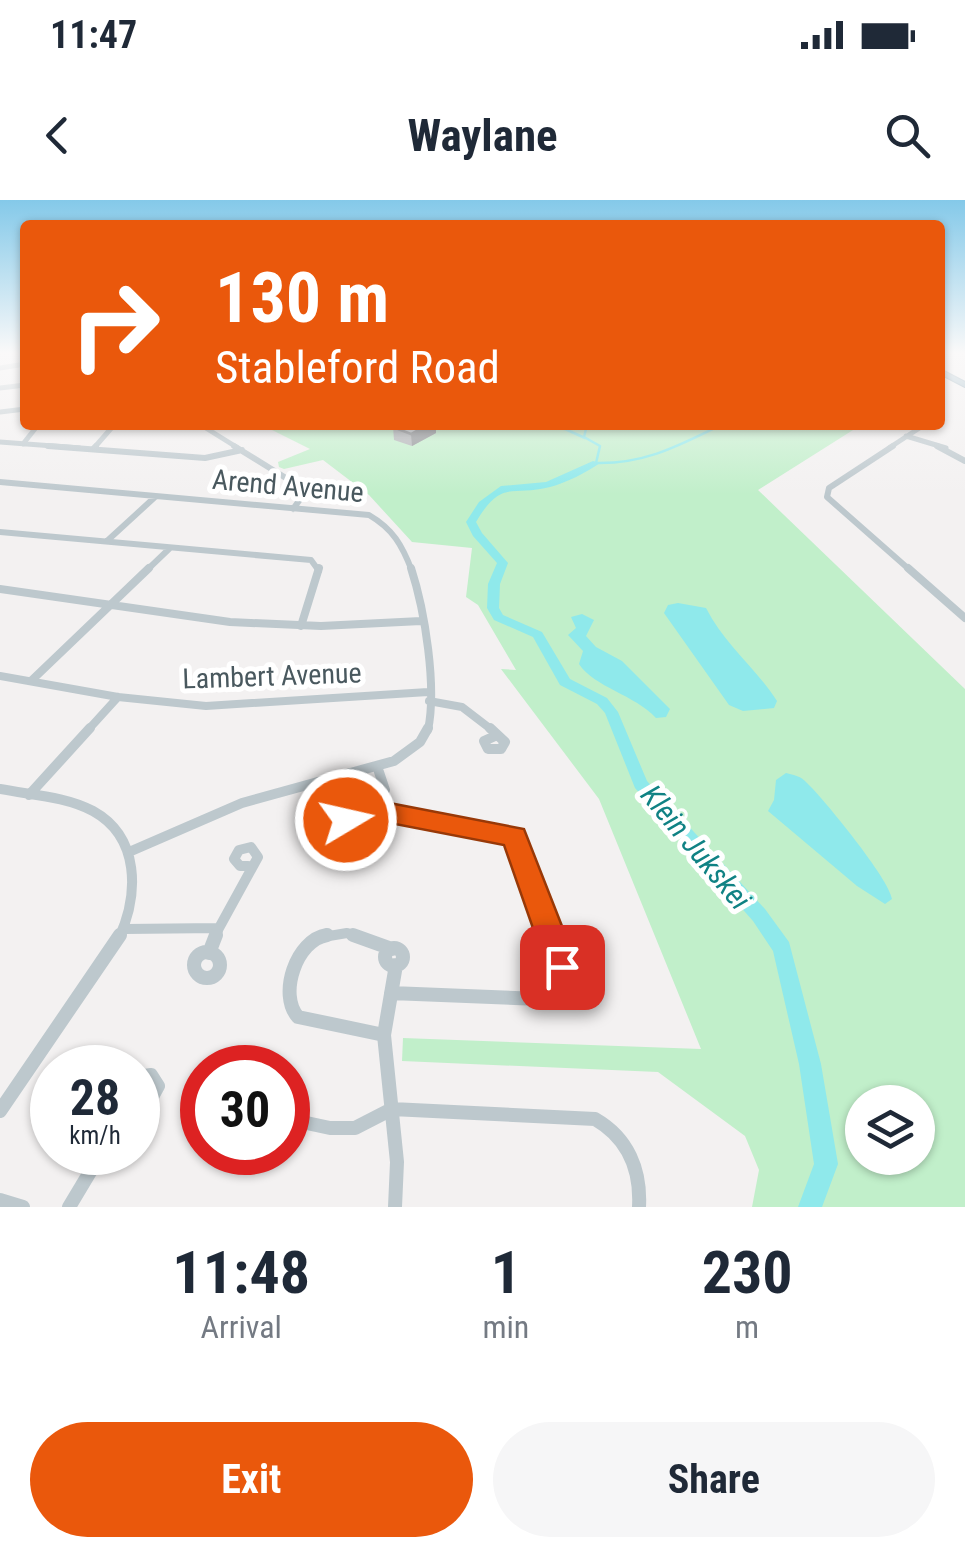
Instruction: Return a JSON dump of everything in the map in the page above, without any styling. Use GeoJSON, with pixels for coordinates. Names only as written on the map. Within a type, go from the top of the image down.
{"type":"FeatureCollection","features":[{"type":"Feature","properties":{"kind":"street"},"geometry":{"type":"LineString","coordinates":[[23,444],[34,430]]}},
{"type":"Feature","properties":{"kind":"street"},"geometry":{"type":"LineString","coordinates":[[92,449],[109,430]]}},
{"type":"Feature","properties":{"kind":"street"},"geometry":{"type":"LineString","coordinates":[[209,430],[294,483],[301,498],[293,509]]}},
{"type":"Feature","properties":{"kind":"street"},"geometry":{"type":"LineString","coordinates":[[916,430],[829,488],[827,497],[965,618]]}},
{"type":"Feature","properties":{"kind":"street"},"geometry":{"type":"LineString","coordinates":[[906,436],[948,449],[965,462]]}},
{"type":"Feature","properties":{"kind":"street"},"geometry":{"type":"LineString","coordinates":[[0,442],[206,458],[242,450]]}},
{"type":"Feature","properties":{"kind":"street","name":"Arend Avenue"},"geometry":{"type":"LineString","coordinates":[[0,482],[369,516],[386,523],[406,549],[421,621],[428,696],[430,724],[420,742],[401,757],[242,802],[129,852]]}},
{"type":"Feature","properties":{"kind":"street"},"geometry":{"type":"LineString","coordinates":[[107,541],[155,497]]}},
{"type":"Feature","properties":{"kind":"street"},"geometry":{"type":"LineString","coordinates":[[0,532],[316,562],[320,569],[301,626]]}},
{"type":"Feature","properties":{"kind":"street"},"geometry":{"type":"LineString","coordinates":[[31,681],[170,547]]}},
{"type":"Feature","properties":{"kind":"street"},"geometry":{"type":"LineString","coordinates":[[0,589],[230,622],[301,626],[421,621]]}},
{"type":"Feature","properties":{"kind":"street","name":"Lambert Avenue"},"geometry":{"type":"LineString","coordinates":[[0,676],[206,706],[428,696]]}},
{"type":"Feature","properties":{"kind":"street"},"geometry":{"type":"LineString","coordinates":[[28,795],[118,696]]}},
{"type":"Feature","properties":{"kind":"street"},"geometry":{"type":"LineString","coordinates":[[428,696],[470,710],[495,736]]}},
{"type":"Feature","properties":{"kind":"street"},"geometry":{"type":"LineString","coordinates":[[377,766],[385,790],[370,815],[514,837],[564,974],[556,994],[541,999],[391,993]]}},
{"type":"Feature","properties":{"kind":"street"},"geometry":{"type":"LineString","coordinates":[[0,789],[95,813],[121,835],[134,879],[125,929],[102,968],[0,1111]]}},
{"type":"Feature","properties":{"kind":"street"},"geometry":{"type":"LineString","coordinates":[[209,952],[244,884],[248,866]]}},
{"type":"Feature","properties":{"kind":"street"},"geometry":{"type":"LineString","coordinates":[[125,929],[219,928]]}},
{"type":"Feature","properties":{"kind":"street"},"geometry":{"type":"LineString","coordinates":[[384,1035],[298,1017],[288,1008],[286,996],[305,951],[319,936],[347,932],[394,957],[384,1035],[398,1162],[395,1207]]}},
{"type":"Feature","properties":{"kind":"street"},"geometry":{"type":"LineString","coordinates":[[310,1124],[346,1132],[368,1126],[392,1109],[596,1119],[614,1129],[625,1144],[640,1186],[639,1207]]}},
{"type":"Feature","properties":{"kind":"street"},"geometry":{"type":"LineString","coordinates":[[70,1207],[89,1175]]}},
{"type":"Feature","properties":{"kind":"street"},"geometry":{"type":"LineString","coordinates":[[0,1200],[23,1207]]}},
{"type":"Feature","properties":{"kind":"green space"},"geometry":{"type":"Polygon","coordinates":[[[272,430],[853,430],[758,490],[965,689],[965,1207],[752,1207],[759,1170],[745,1136],[658,1072],[402,1061],[403,1038],[701,1049],[599,799],[501,669],[516,670],[478,605],[466,597],[472,548],[412,542],[369,495],[323,460],[279,467],[278,462],[310,449],[272,430]]]}},
{"type":"Feature","properties":{"kind":"water"},"geometry":{"type":"Polygon","coordinates":[[[668,605],[706,608],[777,701],[774,708],[743,711],[729,705],[664,613],[668,605]]]}},
{"type":"Feature","properties":{"kind":"water"},"geometry":{"type":"Polygon","coordinates":[[[582,614],[594,620],[586,636],[596,647],[622,661],[670,709],[666,717],[656,718],[594,679],[579,664],[583,651],[568,635],[576,628],[571,617],[582,614]]]}},
{"type":"Feature","properties":{"kind":"water"},"geometry":{"type":"Polygon","coordinates":[[[786,773],[802,779],[827,805],[869,858],[892,899],[885,904],[857,886],[768,811],[774,800],[776,780],[786,773]]]}},
{"type":"Feature","properties":{"kind":"waterway"},"geometry":{"type":"LineString","coordinates":[[567,430],[585,438]]}},
{"type":"Feature","properties":{"kind":"waterway","name":"Klein Jukskei"},"geometry":{"type":"LineString","coordinates":[[586,430],[584,437],[600,446],[596,463],[646,457],[711,430]]}},
{"type":"Feature","properties":{"kind":"waterway","name":"Klein Jukskei"},"geometry":{"type":"LineString","coordinates":[[596,463],[548,485],[504,488],[482,504],[471,522],[503,563],[494,584],[493,608],[498,617],[538,635],[565,682],[602,701],[611,712],[640,784],[759,915],[782,948],[810,1064],[826,1164],[810,1207]]}},
{"type":"Feature","properties":{"kind":"route"},"geometry":{"type":"LineString","coordinates":[[346,820],[359,815],[366,820],[374,810],[496,830],[514,837],[562,967]]}}]}
